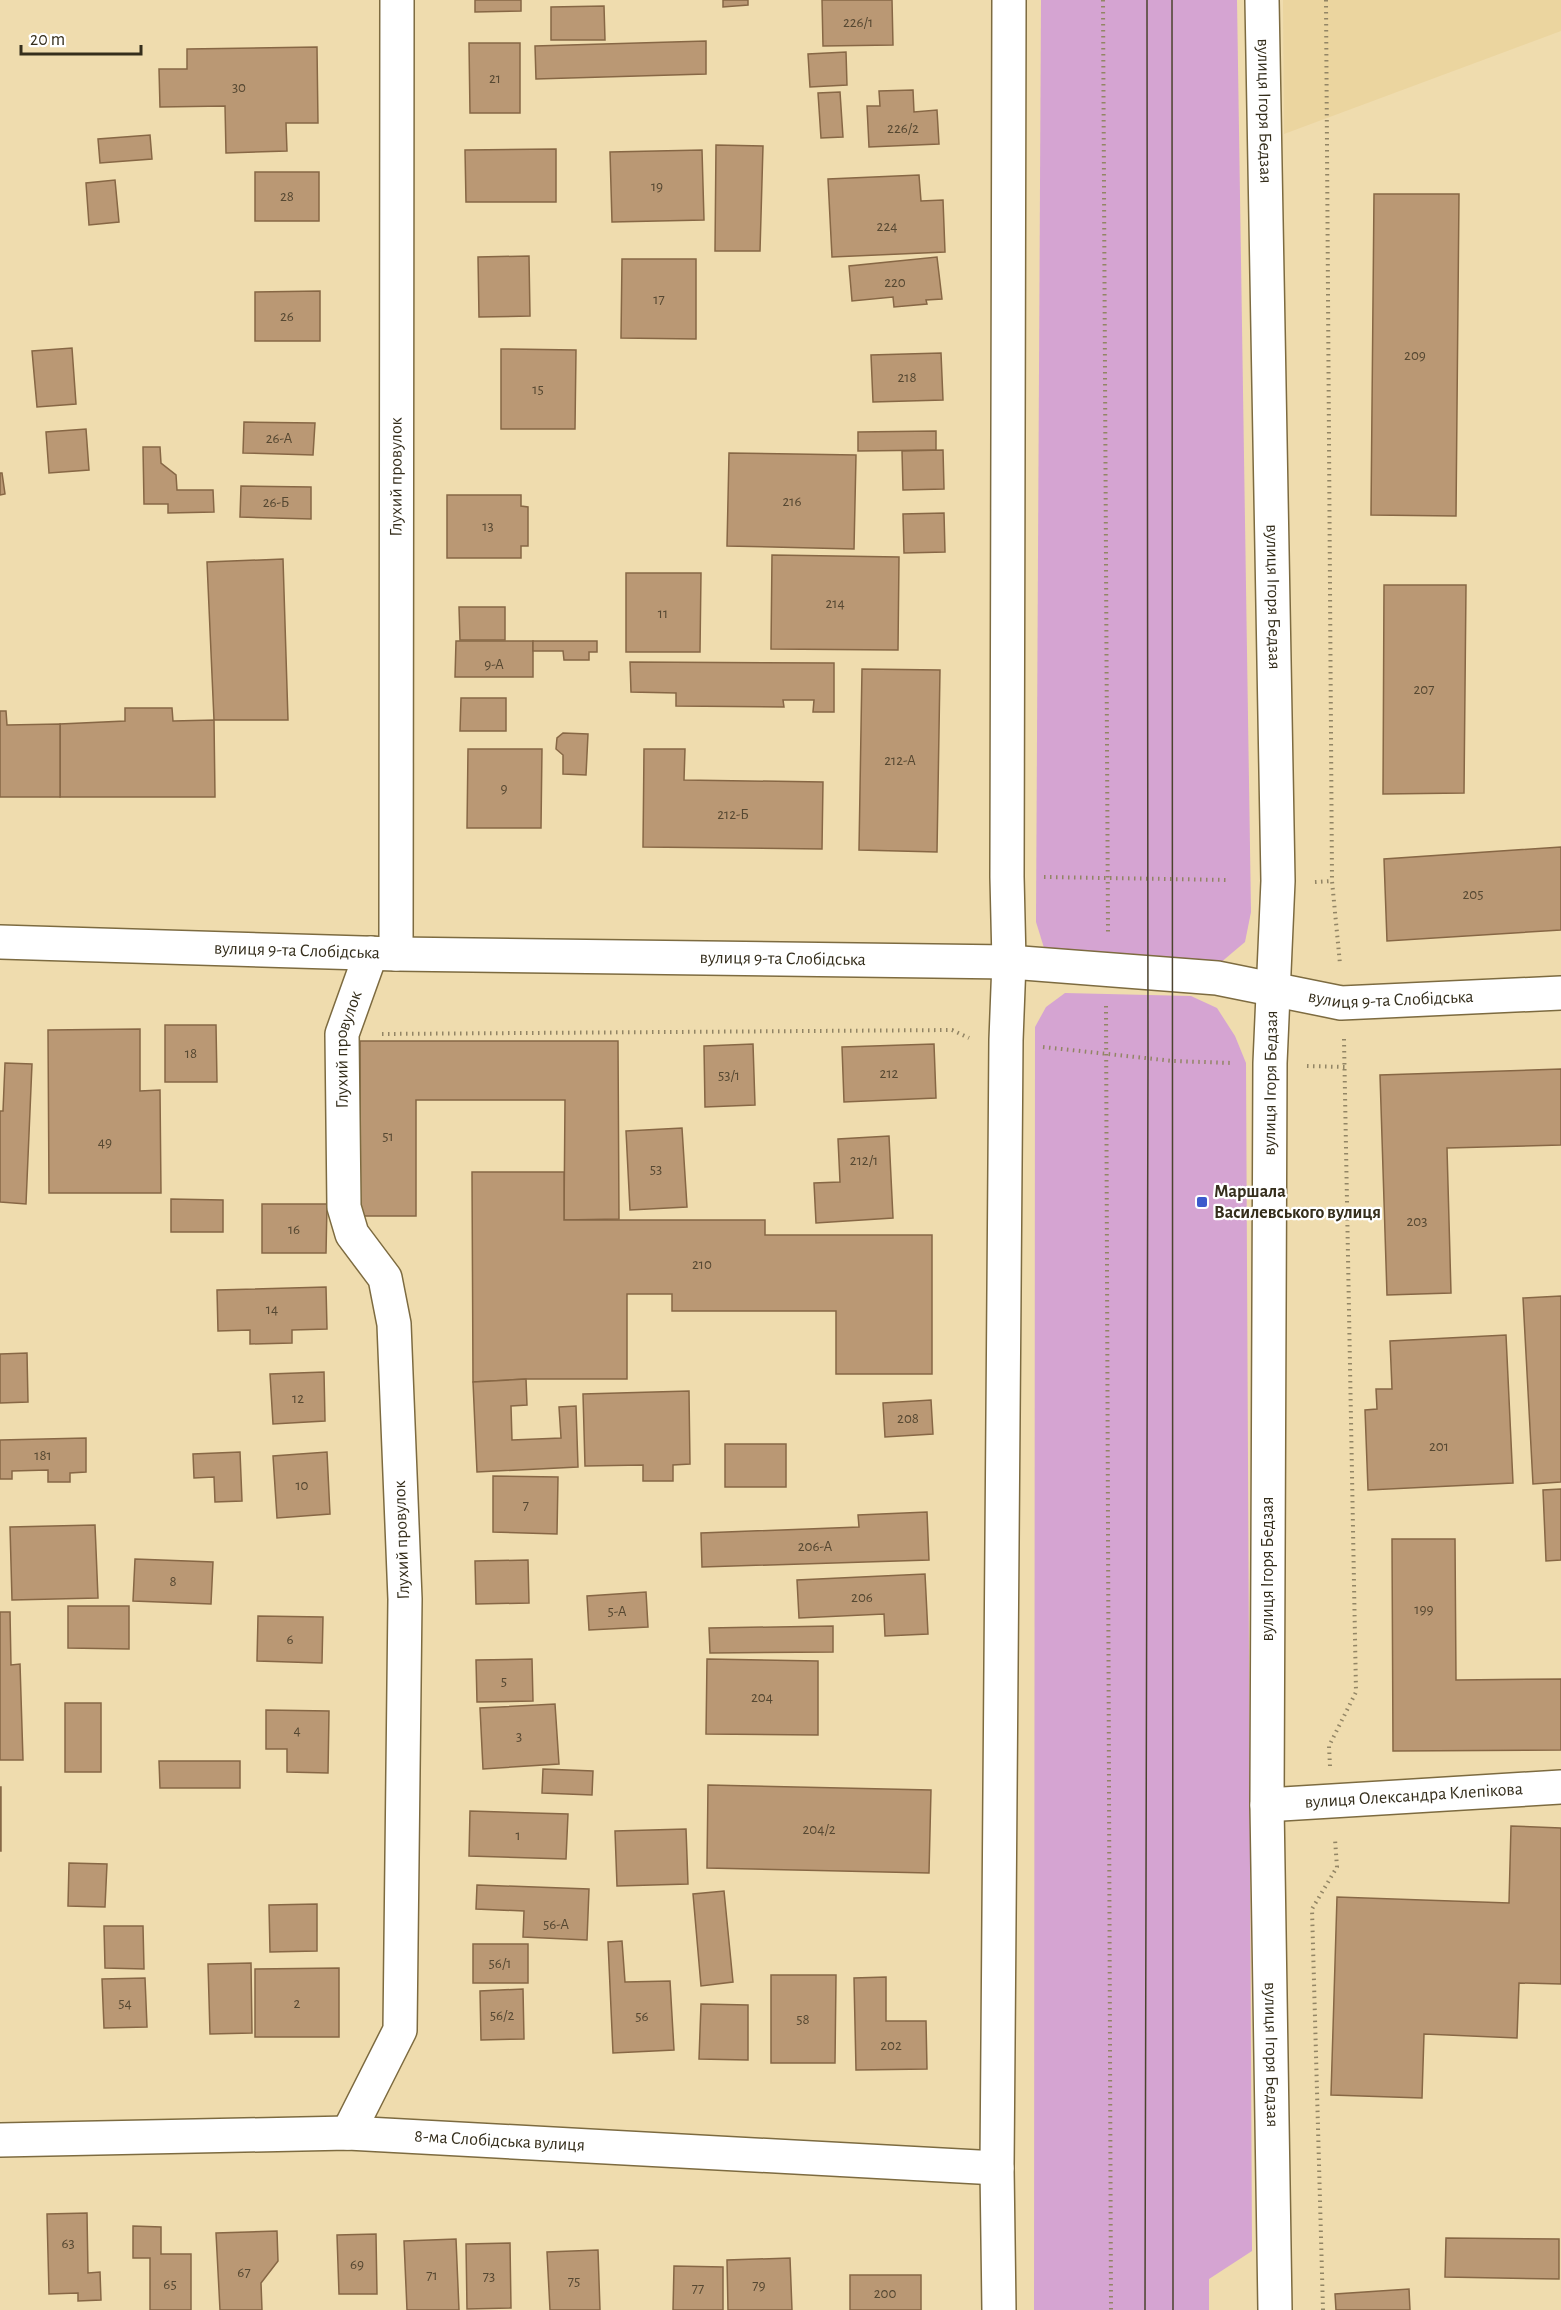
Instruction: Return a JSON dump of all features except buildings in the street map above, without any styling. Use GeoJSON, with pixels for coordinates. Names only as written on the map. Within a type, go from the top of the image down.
{"type":"FeatureCollection","features":[{"type":"Feature","properties":{"kind":"street","name":"Глухий провулок"},"geometry":{"type":"LineString","coordinates":[[348,2133],[400,2030],[405,1599],[394,1324],[385,1278],[352,1234],[344,1207],[342,1034],[384,953],[395,510],[397,0]]}},
{"type":"Feature","properties":{"kind":"street"},"geometry":{"type":"LineString","coordinates":[[999,2310],[997,2168],[1006,1040],[1009,962],[1007,877],[1009,0]]}},
{"type":"Feature","properties":{"kind":"street","name":"вулиця Ігоря Бедзая"},"geometry":{"type":"LineString","coordinates":[[1262,0],[1278,881],[1272,990],[1267,1805],[1275,2310]]}},
{"type":"Feature","properties":{"kind":"street","name":"вулиця 9-та Слобідська"},"geometry":{"type":"LineString","coordinates":[[0,942],[384,953],[1009,962],[1217,978],[1341,1003],[1561,993]]}},
{"type":"Feature","properties":{"kind":"street","name":"вулиця Олександра Клепікова"},"geometry":{"type":"LineString","coordinates":[[1267,1805],[1561,1787]]}},
{"type":"Feature","properties":{"kind":"street","name":"8-ма Слобідська вулиця"},"geometry":{"type":"LineString","coordinates":[[0,2140],[348,2133],[997,2168]]}},
{"type":"Feature","properties":{"kind":"path"},"geometry":{"type":"LineString","coordinates":[[1103,0],[1108,936]]}},
{"type":"Feature","properties":{"kind":"path"},"geometry":{"type":"LineString","coordinates":[[1326,0],[1332,881],[1340,965]]}},
{"type":"Feature","properties":{"kind":"path"},"geometry":{"type":"LineString","coordinates":[[1038,877],[1229,880]]}},
{"type":"Feature","properties":{"kind":"path"},"geometry":{"type":"LineString","coordinates":[[1106,996],[1111,2310]]}},
{"type":"Feature","properties":{"kind":"path"},"geometry":{"type":"LineString","coordinates":[[1329,1746],[1356,1692],[1344,1029]]}},
{"type":"Feature","properties":{"kind":"path"},"geometry":{"type":"LineString","coordinates":[[342,1034],[952,1030],[978,1043]]}},
{"type":"Feature","properties":{"kind":"path"},"geometry":{"type":"LineString","coordinates":[[1034,1046],[1173,1061],[1236,1063]]}},
{"type":"Feature","properties":{"kind":"path"},"geometry":{"type":"LineString","coordinates":[[1298,1065],[1345,1067]]}},
{"type":"Feature","properties":{"kind":"path"},"geometry":{"type":"LineString","coordinates":[[1323,2310],[1312,1909],[1337,1867]]}},
{"type":"Feature","properties":{"kind":"shaded area"},"geometry":{"type":"Polygon","coordinates":[[[1041,0],[1237,0],[1251,912],[1245,942],[1213,969],[1045,951],[1036,922],[1041,0]]]}},
{"type":"Feature","properties":{"kind":"shaded area"},"geometry":{"type":"Polygon","coordinates":[[[1283,0],[1561,0],[1561,31],[1284,134],[1283,0]]]}},
{"type":"Feature","properties":{"kind":"shaded area"},"geometry":{"type":"Polygon","coordinates":[[[1065,993],[1191,996],[1217,1008],[1235,1036],[1246,1063],[1252,2251],[1209,2279],[1209,2310],[1034,2310],[1035,1027],[1046,1007],[1065,993]]]}},
{"type":"Feature","properties":{"kind":"tram line"},"geometry":{"type":"LineString","coordinates":[[1145,2310],[1148,1058],[1147,0]]}},
{"type":"Feature","properties":{"kind":"tram line"},"geometry":{"type":"LineString","coordinates":[[1172,0],[1173,2310]]}},
{"type":"Feature","properties":{"kind":"place","name":"Маршала Василевського вулиця"},"geometry":{"type":"Point","coordinates":[1202,1202]}}]}
